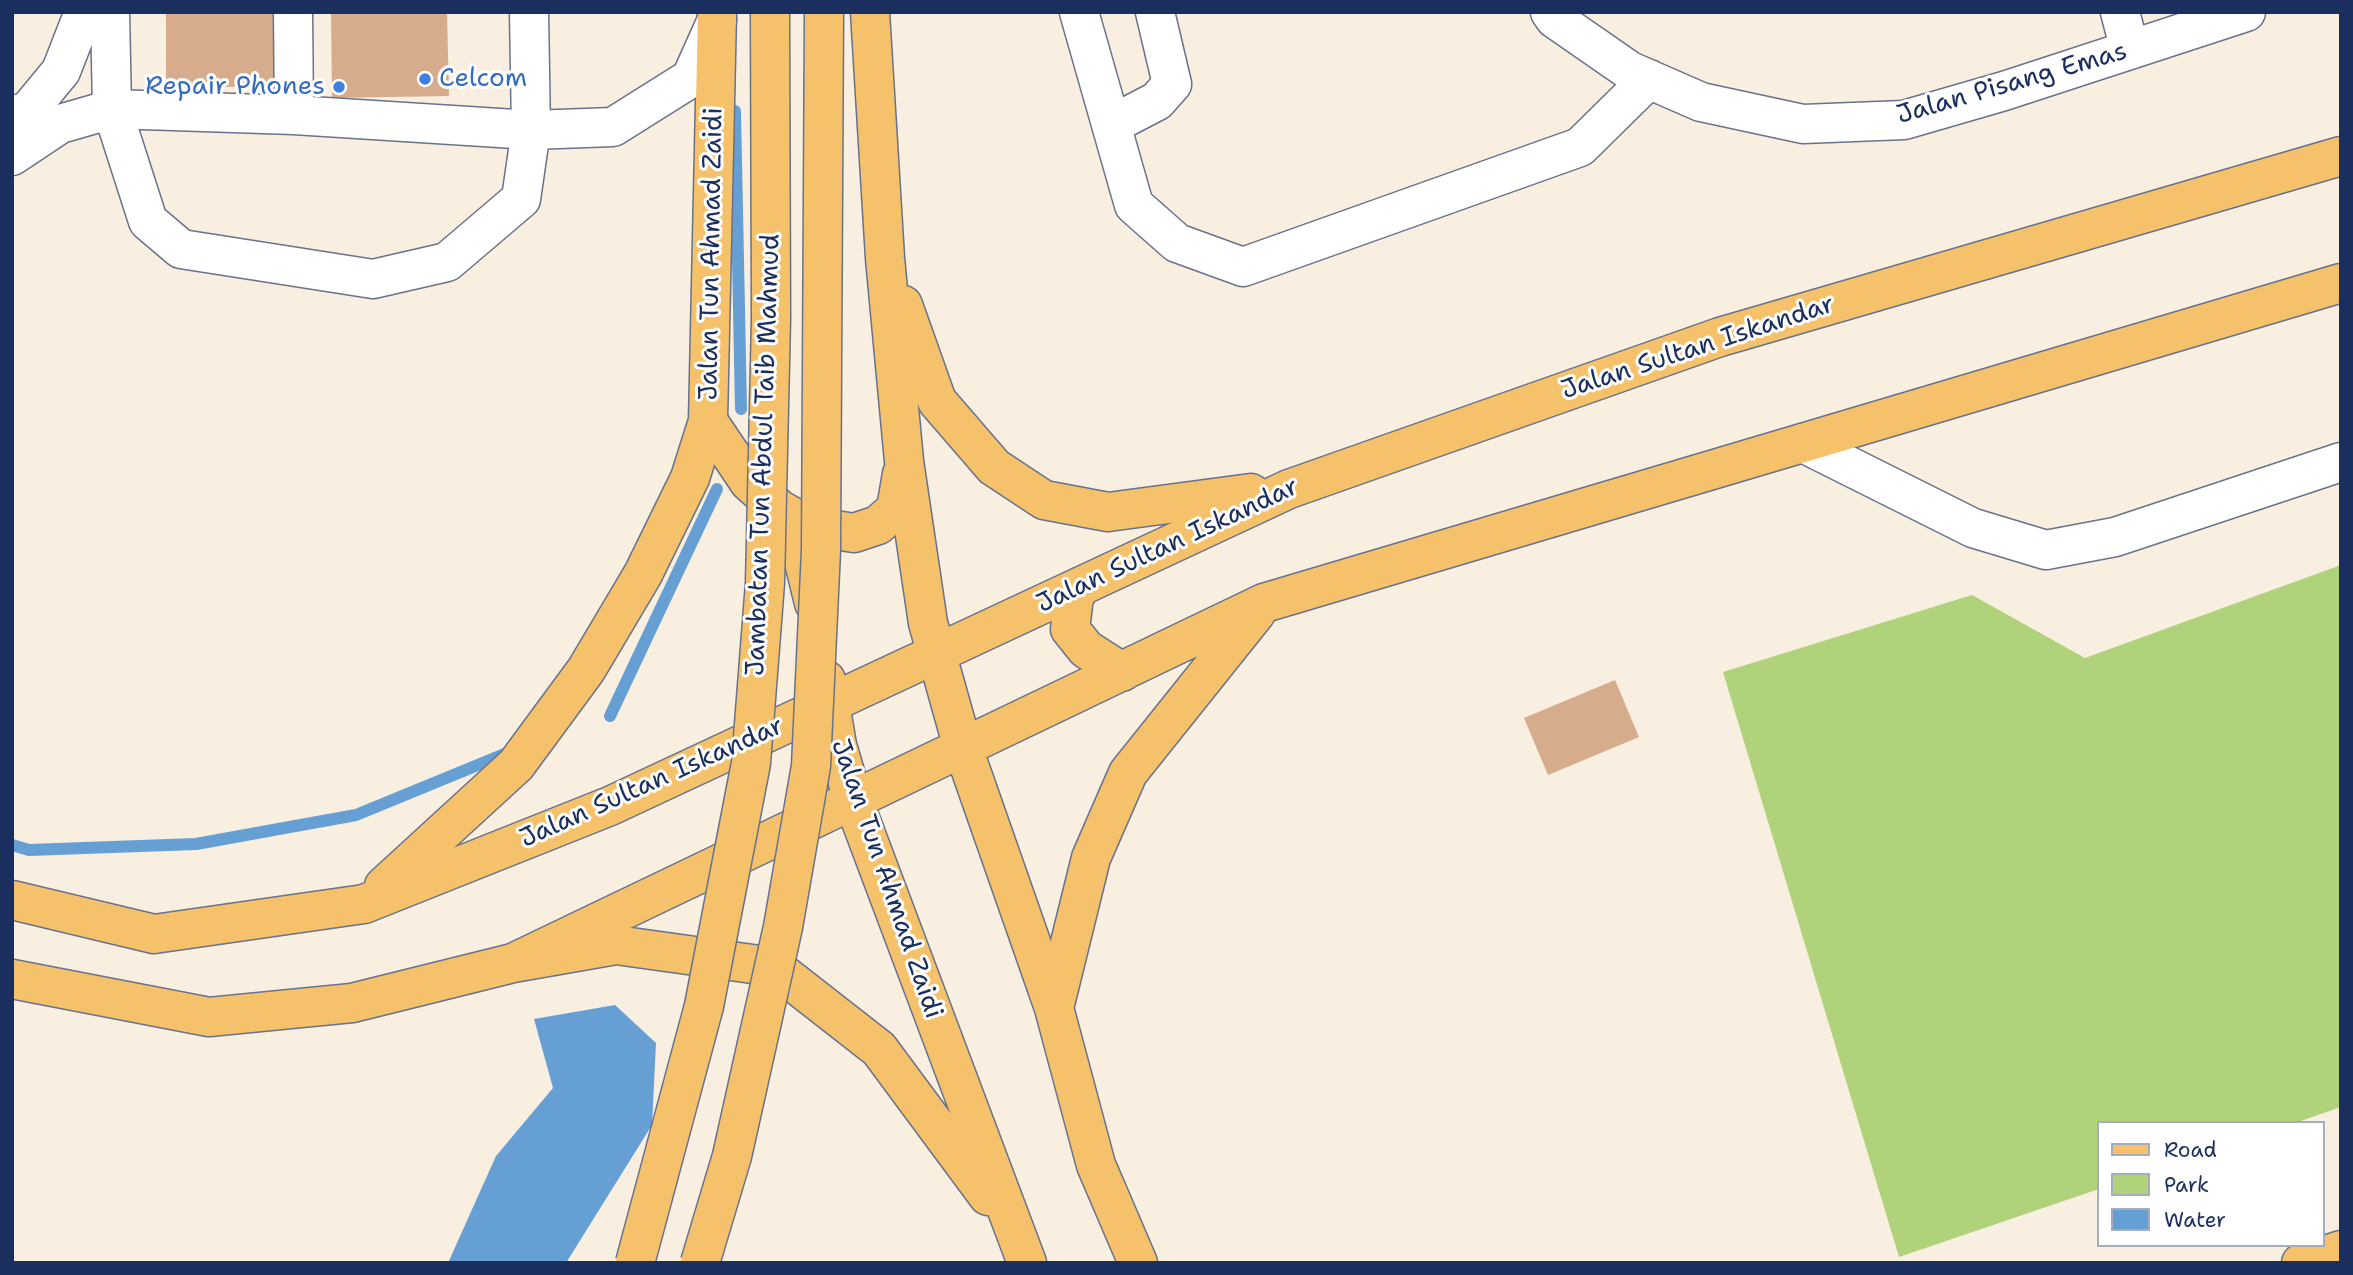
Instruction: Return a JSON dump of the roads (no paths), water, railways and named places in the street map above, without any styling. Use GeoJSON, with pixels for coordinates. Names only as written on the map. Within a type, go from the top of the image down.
{"type":"FeatureCollection","features":[{"type":"Feature","properties":{"kind":"main road","name":"Jambatan Tun Abdul Taib Mahmud"},"geometry":{"type":"LineString","coordinates":[[635,1263],[704,1006],[751,763],[765,583],[771,319],[770,12]]}},
{"type":"Feature","properties":{"kind":"main road","name":"Jambatan Tun Abdul Taib Mahmud"},"geometry":{"type":"LineString","coordinates":[[700,1263],[732,1156],[783,928],[811,766],[821,550],[824,12]]}},
{"type":"Feature","properties":{"kind":"main road"},"geometry":{"type":"LineString","coordinates":[[870,12],[885,258],[904,461],[928,623],[963,748],[1054,1008],[1096,1165],[1138,1263]]}},
{"type":"Feature","properties":{"kind":"main road","name":"Jalan Tun Ahmad Zaidi"},"geometry":{"type":"LineString","coordinates":[[717,16],[708,421],[749,482],[779,509],[793,517],[813,599],[837,745],[853,800],[1021,1249]]}},
{"type":"Feature","properties":{"kind":"main road","name":"Jalan Sultan Iskandar"},"geometry":{"type":"LineString","coordinates":[[12,900],[154,934],[364,904],[610,806],[1289,489],[1720,337],[2341,156]]}},
{"type":"Feature","properties":{"kind":"main road"},"geometry":{"type":"LineString","coordinates":[[885,258],[937,401],[994,467],[1044,500],[1108,512],[1289,489]]}},
{"type":"Feature","properties":{"kind":"main road"},"geometry":{"type":"LineString","coordinates":[[513,963],[1264,603],[2341,283]]}},
{"type":"Feature","properties":{"kind":"main road"},"geometry":{"type":"LineString","coordinates":[[364,904],[516,765],[586,670],[643,574],[691,478],[708,421]]}},
{"type":"Feature","properties":{"kind":"main road"},"geometry":{"type":"LineString","coordinates":[[793,517],[829,529],[854,533],[878,525],[896,509],[904,461]]}},
{"type":"Feature","properties":{"kind":"main road"},"geometry":{"type":"LineString","coordinates":[[1081,586],[1074,597],[1070,629],[1086,649],[1122,672]]}},
{"type":"Feature","properties":{"kind":"main road"},"geometry":{"type":"LineString","coordinates":[[1054,1008],[1091,858],[1128,773],[1264,603]]}},
{"type":"Feature","properties":{"kind":"main road"},"geometry":{"type":"LineString","coordinates":[[12,979],[209,1017],[352,1003],[513,963],[616,945],[774,967],[879,1049],[1021,1249]]}},
{"type":"Feature","properties":{"kind":"main road"},"geometry":{"type":"LineString","coordinates":[[2301,1263],[2341,1250]]}},
{"type":"Feature","properties":{"kind":"street"},"geometry":{"type":"LineString","coordinates":[[12,117],[28,111],[61,71],[84,12]]}},
{"type":"Feature","properties":{"kind":"street"},"geometry":{"type":"LineString","coordinates":[[110,12],[112,109],[148,221],[181,249],[373,279],[447,262],[521,199],[531,130],[529,12]]}},
{"type":"Feature","properties":{"kind":"street"},"geometry":{"type":"LineString","coordinates":[[293,12],[294,115]]}},
{"type":"Feature","properties":{"kind":"street"},"geometry":{"type":"LineString","coordinates":[[1079,12],[1134,205],[1177,243],[1243,267],[1580,147],[1649,79]]}},
{"type":"Feature","properties":{"kind":"street"},"geometry":{"type":"LineString","coordinates":[[1111,125],[1157,101],[1172,85],[1155,12]]}},
{"type":"Feature","properties":{"kind":"street","name":"Jalan Pisang Emas"},"geometry":{"type":"LineString","coordinates":[[1550,12],[1555,19],[1620,64],[1649,79],[1701,102],[1803,124],[1904,120],[2246,12]]}},
{"type":"Feature","properties":{"kind":"street"},"geometry":{"type":"LineString","coordinates":[[2120,12],[2130,50]]}},
{"type":"Feature","properties":{"kind":"street"},"geometry":{"type":"LineString","coordinates":[[12,156],[60,124],[112,109],[294,115],[531,130],[613,127],[691,78],[717,16]]}},
{"type":"Feature","properties":{"kind":"street"},"geometry":{"type":"LineString","coordinates":[[1803,443],[1972,528],[2046,550],[2115,537],[2341,462]]}},
{"type":"Feature","properties":{"kind":"water"},"geometry":{"type":"Polygon","coordinates":[[[615,1005],[656,1043],[652,1125],[566,1263],[448,1263],[496,1156],[553,1088],[534,1019],[615,1005]]]}},
{"type":"Feature","properties":{"kind":"waterway"},"geometry":{"type":"LineString","coordinates":[[735,111],[741,409]]}},
{"type":"Feature","properties":{"kind":"waterway"},"geometry":{"type":"LineString","coordinates":[[610,716],[717,489]]}},
{"type":"Feature","properties":{"kind":"waterway"},"geometry":{"type":"LineString","coordinates":[[12,845],[29,850],[196,844],[356,815],[507,753]]}},
{"type":"Feature","properties":{"kind":"place","name":"Celcom"},"geometry":{"type":"Point","coordinates":[425,79]}},
{"type":"Feature","properties":{"kind":"place","name":"Repair Phones"},"geometry":{"type":"Point","coordinates":[339,87]}}]}
